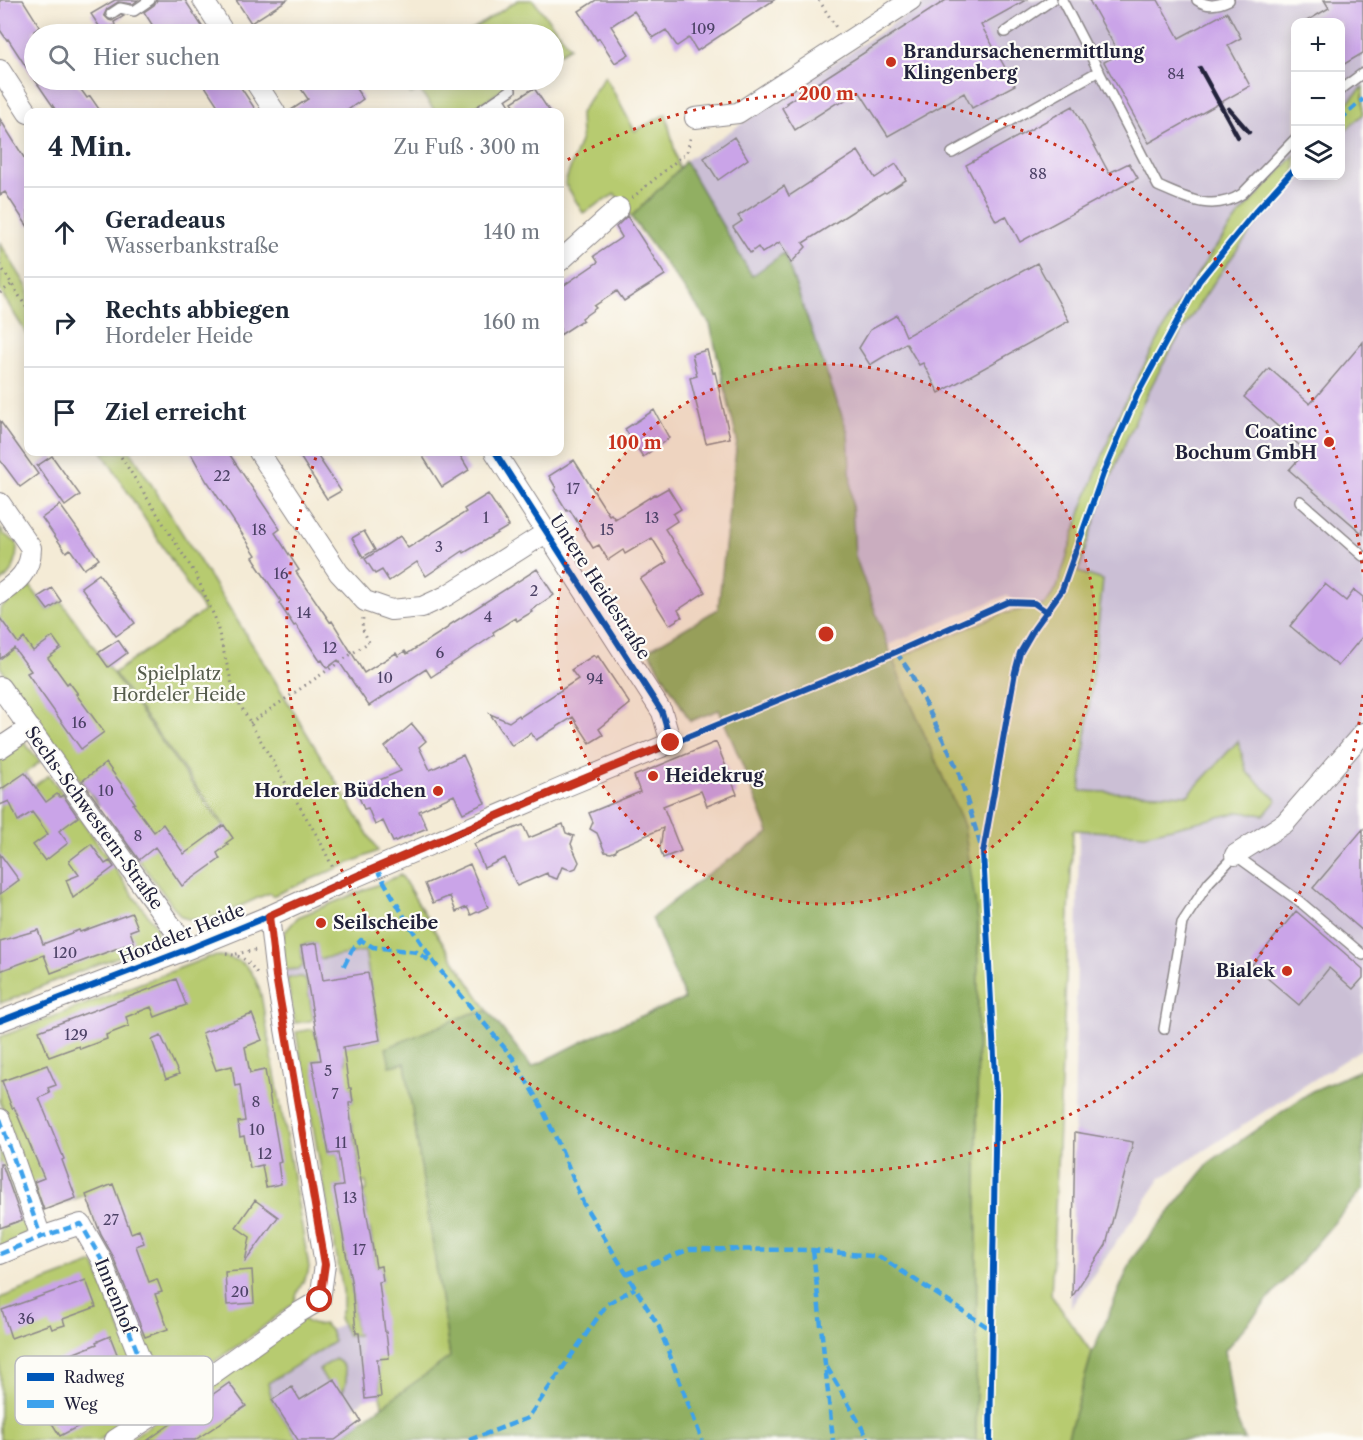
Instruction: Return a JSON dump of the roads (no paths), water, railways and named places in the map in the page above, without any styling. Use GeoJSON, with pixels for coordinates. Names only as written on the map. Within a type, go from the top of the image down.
{"type":"FeatureCollection","features":[{"type":"Feature","properties":{"kind":"street"},"geometry":{"type":"LineString","coordinates":[[203,0],[219,24]]}},
{"type":"Feature","properties":{"kind":"street"},"geometry":{"type":"LineString","coordinates":[[695,118],[738,113],[911,0]]}},
{"type":"Feature","properties":{"kind":"street"},"geometry":{"type":"LineString","coordinates":[[0,70],[25,108]]}},
{"type":"Feature","properties":{"kind":"street"},"geometry":{"type":"LineString","coordinates":[[261,90],[272,108]]}},
{"type":"Feature","properties":{"kind":"street"},"geometry":{"type":"LineString","coordinates":[[564,257],[619,208]]}},
{"type":"Feature","properties":{"kind":"street"},"geometry":{"type":"LineString","coordinates":[[262,456],[339,573],[365,601],[391,610],[422,607],[446,596],[547,532]]}},
{"type":"Feature","properties":{"kind":"street","name":"Untere Heidestraße"},"geometry":{"type":"LineString","coordinates":[[498,456],[662,712],[671,743]]}},
{"type":"Feature","properties":{"kind":"street"},"geometry":{"type":"LineString","coordinates":[[0,503],[31,548],[28,565],[18,581],[0,594]]}},
{"type":"Feature","properties":{"kind":"street","name":"Sechs-Schwestern-Straße"},"geometry":{"type":"LineString","coordinates":[[0,687],[188,949]]}},
{"type":"Feature","properties":{"kind":"street"},"geometry":{"type":"LineString","coordinates":[[0,748],[30,728]]}},
{"type":"Feature","properties":{"kind":"street"},"geometry":{"type":"LineString","coordinates":[[1235,855],[1285,823],[1363,733]]}},
{"type":"Feature","properties":{"kind":"street","name":"Hordeler Heide"},"geometry":{"type":"LineString","coordinates":[[0,1021],[269,916],[341,883],[671,743]]}},
{"type":"Feature","properties":{"kind":"street"},"geometry":{"type":"LineString","coordinates":[[213,1373],[320,1300],[325,1264],[276,976],[269,916]]}},
{"type":"Feature","properties":{"kind":"street"},"geometry":{"type":"LineString","coordinates":[[0,1119],[41,1237]]}},
{"type":"Feature","properties":{"kind":"street","name":"Innenhof"},"geometry":{"type":"LineString","coordinates":[[0,1254],[81,1224],[101,1259],[139,1356]]}},
{"type":"Feature","properties":{"kind":"street"},"geometry":{"type":"LineString","coordinates":[[116,1440],[139,1425]]}},
{"type":"Feature","properties":{"kind":"lane"},"geometry":{"type":"LineString","coordinates":[[111,14],[120,8],[134,11],[150,0]]}},
{"type":"Feature","properties":{"kind":"lane"},"geometry":{"type":"LineString","coordinates":[[1005,32],[1052,0]]}},
{"type":"Feature","properties":{"kind":"lane"},"geometry":{"type":"LineString","coordinates":[[1062,0],[1158,186],[1195,201],[1217,203],[1232,200],[1242,194],[1291,143]]}},
{"type":"Feature","properties":{"kind":"lane"},"geometry":{"type":"LineString","coordinates":[[1197,0],[1207,6],[1226,2]]}},
{"type":"Feature","properties":{"kind":"lane"},"geometry":{"type":"LineString","coordinates":[[952,153],[1099,71]]}},
{"type":"Feature","properties":{"kind":"lane"},"geometry":{"type":"LineString","coordinates":[[1345,87],[1363,73]]}},
{"type":"Feature","properties":{"kind":"lane"},"geometry":{"type":"LineString","coordinates":[[484,108],[511,90]]}},
{"type":"Feature","properties":{"kind":"lane"},"geometry":{"type":"LineString","coordinates":[[499,98],[505,108]]}},
{"type":"Feature","properties":{"kind":"lane"},"geometry":{"type":"LineString","coordinates":[[1300,501],[1363,556]]}},
{"type":"Feature","properties":{"kind":"lane"},"geometry":{"type":"LineString","coordinates":[[1164,1029],[1182,923],[1209,882],[1235,855],[1299,901],[1363,956]]}},
{"type":"Feature","properties":{"kind":"railway"},"geometry":{"type":"LineString","coordinates":[[1200,68],[1238,137]]}},
{"type":"Feature","properties":{"kind":"railway"},"geometry":{"type":"LineString","coordinates":[[1229,109],[1249,132]]}},
{"type":"Feature","properties":{"kind":"place","name":"Brandursachenermittlung Klingenberg"},"geometry":{"type":"Point","coordinates":[891,62]}},
{"type":"Feature","properties":{"kind":"place","name":"Coatinc Bochum GmbH"},"geometry":{"type":"Point","coordinates":[1329,442]}},
{"type":"Feature","properties":{"kind":"place","name":"Heidekrug"},"geometry":{"type":"Point","coordinates":[653,776]}},
{"type":"Feature","properties":{"kind":"place","name":"Hordeler Büdchen"},"geometry":{"type":"Point","coordinates":[438,791]}},
{"type":"Feature","properties":{"kind":"place","name":"Seilscheibe"},"geometry":{"type":"Point","coordinates":[321,923]}},
{"type":"Feature","properties":{"kind":"place","name":"Bialek"},"geometry":{"type":"Point","coordinates":[1287,971]}},
{"type":"Feature","properties":{"kind":"park label","name":"Spielplatz Hordeler Heide"},"geometry":{"type":"Point","coordinates":[179,684]}}]}
